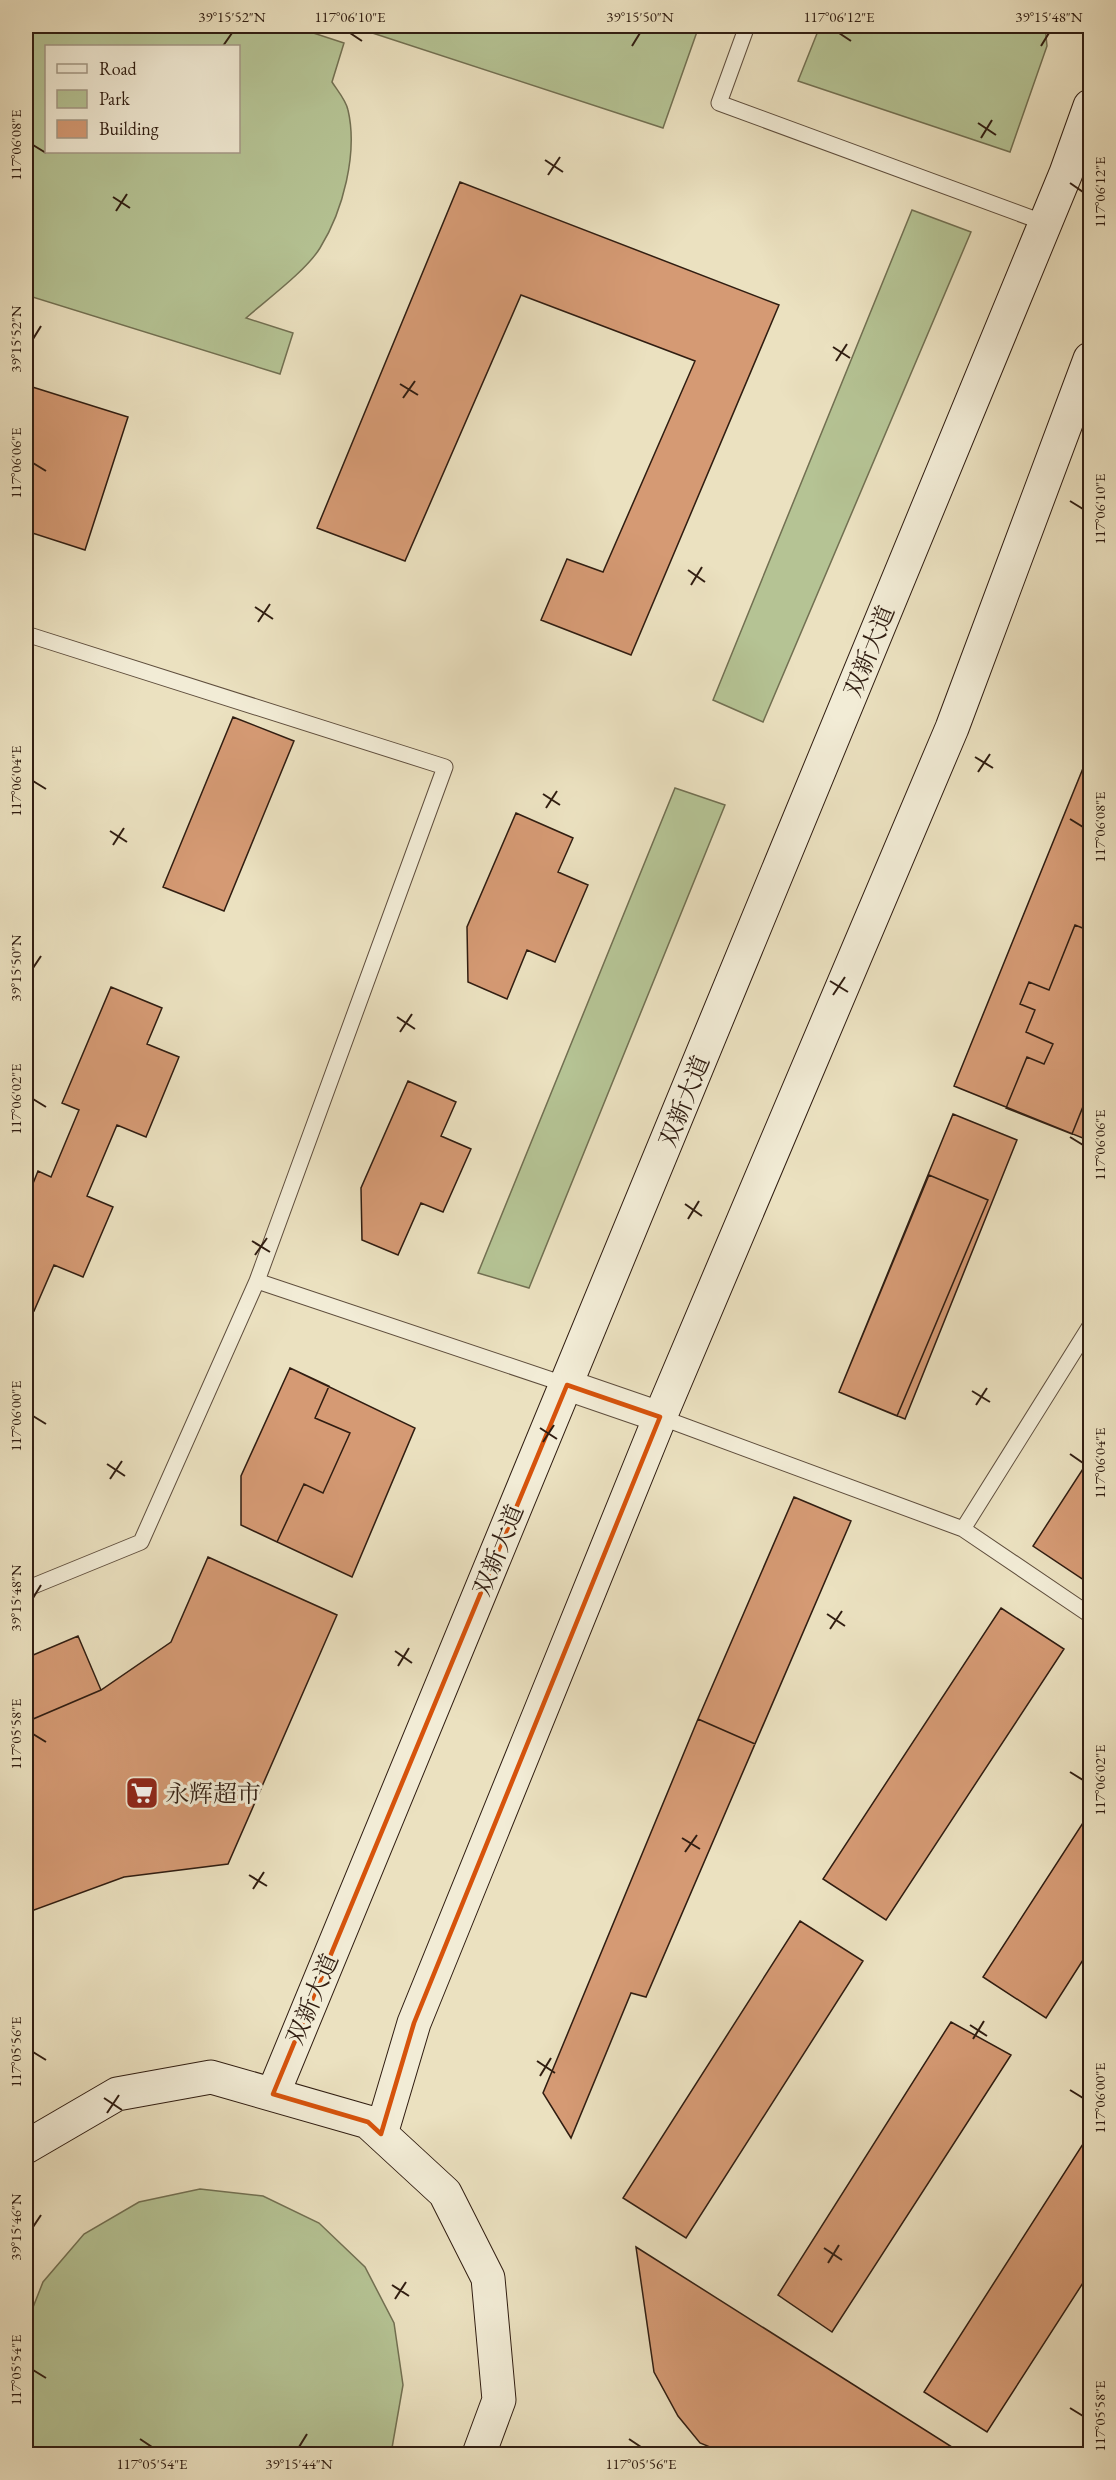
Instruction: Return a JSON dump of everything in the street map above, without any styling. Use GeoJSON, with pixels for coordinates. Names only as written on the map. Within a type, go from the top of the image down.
{"type":"FeatureCollection","features":[{"type":"Feature","properties":{"kind":"main road","name":"双新大道"},"geometry":{"type":"LineString","coordinates":[[273,2094],[1045,223],[1090,106]]}},
{"type":"Feature","properties":{"kind":"main road"},"geometry":{"type":"LineString","coordinates":[[381,2134],[414,2024],[660,1417],[952,728],[1090,359]]}},
{"type":"Feature","properties":{"kind":"main road"},"geometry":{"type":"LineString","coordinates":[[26,2147],[117,2094],[212,2077],[368,2122],[445,2193],[488,2277],[499,2400],[479,2454]]}},
{"type":"Feature","properties":{"kind":"street"},"geometry":{"type":"LineString","coordinates":[[567,1385],[660,1417]]}},
{"type":"Feature","properties":{"kind":"lane"},"geometry":{"type":"LineString","coordinates":[[747,26],[719,103],[1045,223]]}},
{"type":"Feature","properties":{"kind":"lane"},"geometry":{"type":"LineString","coordinates":[[26,634],[445,767],[257,1281],[141,1542],[26,1589]]}},
{"type":"Feature","properties":{"kind":"lane"},"geometry":{"type":"LineString","coordinates":[[257,1281],[567,1385]]}},
{"type":"Feature","properties":{"kind":"lane"},"geometry":{"type":"LineString","coordinates":[[963,1529],[1090,1326]]}},
{"type":"Feature","properties":{"kind":"lane"},"geometry":{"type":"LineString","coordinates":[[660,1417],[963,1529],[1090,1616]]}},
{"type":"Feature","properties":{"kind":"highlighted area"},"geometry":{"type":"Polygon","coordinates":[[[567,1385],[660,1417],[414,2023],[381,2134],[368,2122],[273,2094],[567,1385]]]}},
{"type":"Feature","properties":{"kind":"green space"},"geometry":{"type":"Polygon","coordinates":[[[26,26],[292,26],[344,43],[332,82],[347,106],[351,127],[350,163],[342,199],[328,233],[314,257],[296,276],[246,318],[293,333],[280,374],[26,295],[26,26]]]}},
{"type":"Feature","properties":{"kind":"green space"},"geometry":{"type":"Polygon","coordinates":[[[351,26],[699,26],[663,128],[351,26]]]}},
{"type":"Feature","properties":{"kind":"green space"},"geometry":{"type":"Polygon","coordinates":[[[820,26],[1045,26],[1047,46],[1010,152],[798,81],[820,26]]]}},
{"type":"Feature","properties":{"kind":"green space"},"geometry":{"type":"Polygon","coordinates":[[[912,210],[971,232],[763,722],[713,700],[912,210]]]}},
{"type":"Feature","properties":{"kind":"green space"},"geometry":{"type":"Polygon","coordinates":[[[675,788],[725,805],[529,1288],[478,1273],[675,788]]]}},
{"type":"Feature","properties":{"kind":"green space"},"geometry":{"type":"Polygon","coordinates":[[[200,2189],[263,2196],[319,2223],[365,2267],[394,2323],[403,2385],[389,2454],[29,2454],[26,2442],[26,2325],[43,2282],[84,2234],[139,2202],[200,2189]]]}},
{"type":"Feature","properties":{"kind":"building"},"geometry":{"type":"Polygon","coordinates":[[[460,182],[779,305],[631,655],[541,620],[567,559],[603,572],[695,361],[521,295],[405,561],[317,528],[460,182]]]}},
{"type":"Feature","properties":{"kind":"building"},"geometry":{"type":"Polygon","coordinates":[[[26,385],[128,417],[85,550],[26,531],[26,385]]]}},
{"type":"Feature","properties":{"kind":"building"},"geometry":{"type":"Polygon","coordinates":[[[233,717],[294,741],[224,911],[163,887],[233,717]]]}},
{"type":"Feature","properties":{"kind":"building"},"geometry":{"type":"Polygon","coordinates":[[[1090,751],[1090,1141],[954,1086],[1090,751]]]}},
{"type":"Feature","properties":{"kind":"building"},"geometry":{"type":"Polygon","coordinates":[[[516,813],[573,838],[558,872],[588,885],[555,962],[527,950],[507,999],[468,982],[467,927],[516,813]]]}},
{"type":"Feature","properties":{"kind":"building"},"geometry":{"type":"Polygon","coordinates":[[[1075,925],[1090,931],[1090,1089],[1072,1134],[1006,1108],[1027,1057],[1044,1064],[1053,1044],[1026,1032],[1035,1010],[1020,1004],[1029,982],[1049,990],[1075,925]]]}},
{"type":"Feature","properties":{"kind":"building"},"geometry":{"type":"Polygon","coordinates":[[[111,987],[162,1008],[147,1044],[179,1057],[146,1137],[117,1125],[87,1196],[113,1207],[83,1277],[54,1265],[34,1311],[26,1308],[26,1201],[38,1171],[51,1177],[79,1110],[62,1103],[111,987]]]}},
{"type":"Feature","properties":{"kind":"building"},"geometry":{"type":"Polygon","coordinates":[[[408,1081],[456,1102],[441,1136],[471,1149],[443,1212],[421,1203],[398,1255],[362,1240],[361,1188],[408,1081]]]}},
{"type":"Feature","properties":{"kind":"building"},"geometry":{"type":"Polygon","coordinates":[[[953,1114],[1017,1140],[905,1419],[839,1392],[953,1114]]]}},
{"type":"Feature","properties":{"kind":"building"},"geometry":{"type":"Polygon","coordinates":[[[929,1175],[988,1200],[897,1416],[839,1392],[929,1175]]]}},
{"type":"Feature","properties":{"kind":"building"},"geometry":{"type":"Polygon","coordinates":[[[290,1368],[329,1386],[315,1418],[350,1433],[323,1493],[304,1484],[277,1542],[241,1525],[241,1476],[290,1368]]]}},
{"type":"Feature","properties":{"kind":"building"},"geometry":{"type":"Polygon","coordinates":[[[290,1368],[415,1428],[352,1577],[241,1525],[241,1476],[290,1368]]]}},
{"type":"Feature","properties":{"kind":"building"},"geometry":{"type":"Polygon","coordinates":[[[1090,1458],[1090,1584],[1033,1546],[1090,1458]]]}},
{"type":"Feature","properties":{"kind":"building"},"geometry":{"type":"Polygon","coordinates":[[[794,1497],[851,1521],[755,1744],[698,1719],[794,1497]]]}},
{"type":"Feature","properties":{"kind":"building"},"geometry":{"type":"Polygon","coordinates":[[[794,1497],[851,1521],[646,1997],[631,1993],[571,2138],[543,2093],[698,1719],[794,1497]]]}},
{"type":"Feature","properties":{"kind":"building","name":"永辉超市"},"geometry":{"type":"Polygon","coordinates":[[[208,1557],[337,1615],[228,1864],[124,1877],[26,1913],[26,1722],[101,1690],[171,1642],[208,1557]]]}},
{"type":"Feature","properties":{"kind":"building"},"geometry":{"type":"Polygon","coordinates":[[[1001,1608],[1064,1649],[886,1920],[823,1879],[1001,1608]]]}},
{"type":"Feature","properties":{"kind":"building"},"geometry":{"type":"Polygon","coordinates":[[[78,1636],[101,1690],[26,1722],[26,1658],[78,1636]]]}},
{"type":"Feature","properties":{"kind":"building"},"geometry":{"type":"Polygon","coordinates":[[[1090,1812],[1090,1949],[1046,2018],[983,1977],[1090,1812]]]}},
{"type":"Feature","properties":{"kind":"building"},"geometry":{"type":"Polygon","coordinates":[[[800,1921],[863,1961],[686,2238],[623,2198],[800,1921]]]}},
{"type":"Feature","properties":{"kind":"building"},"geometry":{"type":"Polygon","coordinates":[[[951,2022],[1011,2055],[832,2332],[778,2295],[951,2022]]]}},
{"type":"Feature","properties":{"kind":"building"},"geometry":{"type":"Polygon","coordinates":[[[1090,2133],[1090,2272],[987,2432],[924,2392],[1090,2133]]]}},
{"type":"Feature","properties":{"kind":"building"},"geometry":{"type":"Polygon","coordinates":[[[636,2247],[963,2454],[727,2454],[700,2443],[678,2416],[654,2372],[636,2247]]]}},
{"type":"Feature","properties":{"kind":"place","name":"永辉超市"},"geometry":{"type":"Point","coordinates":[142,1793]}}]}
